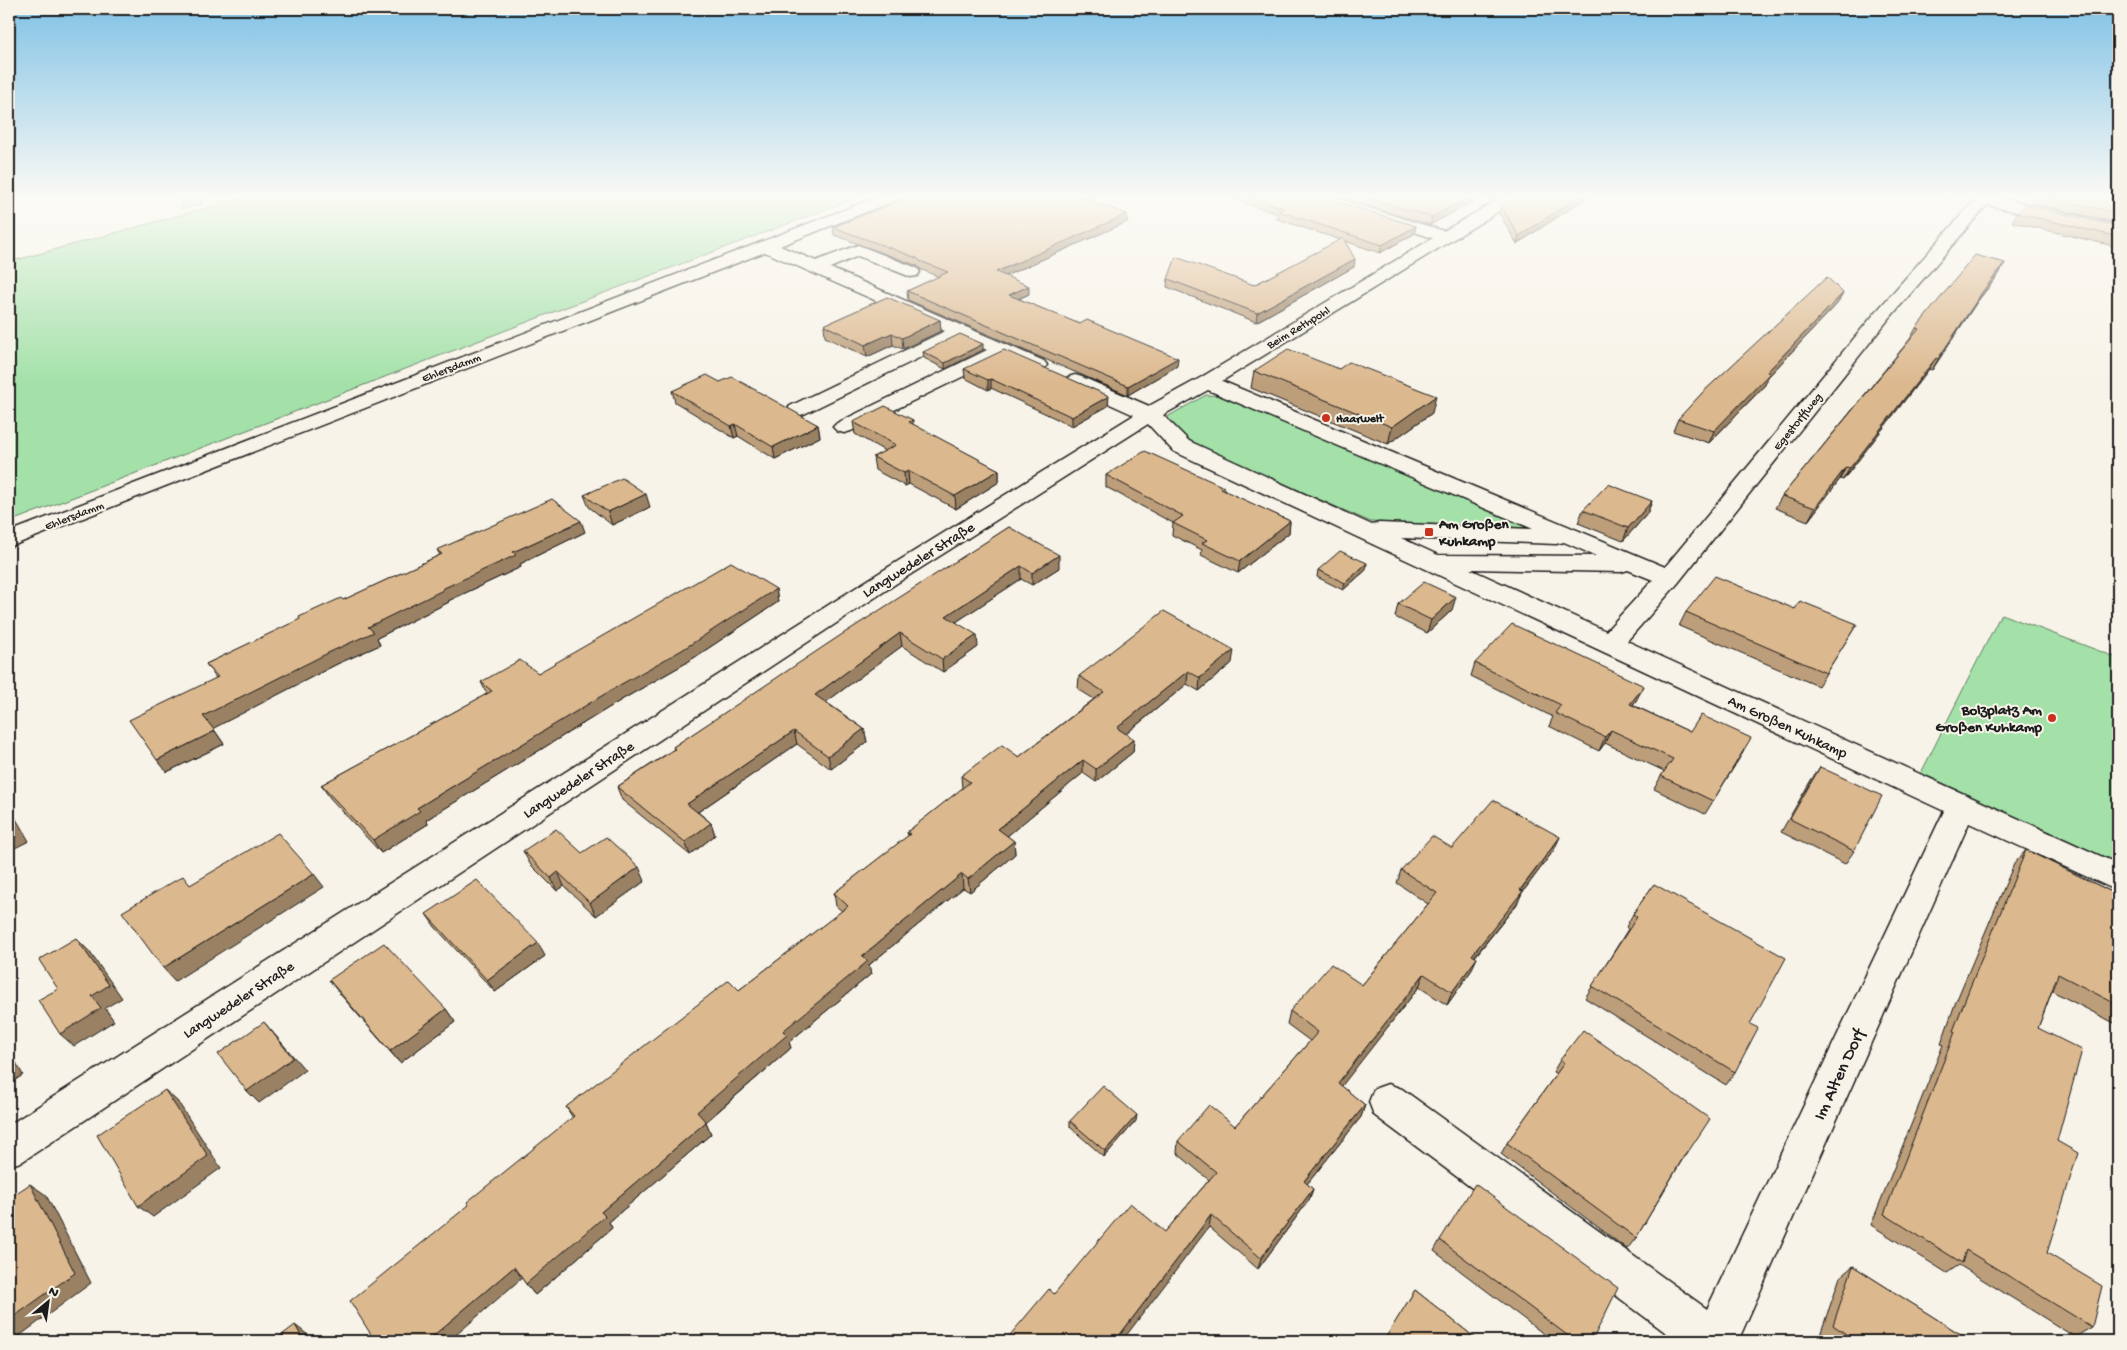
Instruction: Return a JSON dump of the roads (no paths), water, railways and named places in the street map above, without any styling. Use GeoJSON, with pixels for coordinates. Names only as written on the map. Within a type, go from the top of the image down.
{"type":"FeatureCollection","features":[{"type":"Feature","properties":{"kind":"street","name":"Ehlersdamm"},"geometry":{"type":"LineString","coordinates":[[9,540],[560,324],[732,259]]}},
{"type":"Feature","properties":{"kind":"street","name":"Am Großen Kuhkamp"},"geometry":{"type":"LineString","coordinates":[[798,259],[1150,414],[1181,446],[2118,878]]}},
{"type":"Feature","properties":{"kind":"street"},"geometry":{"type":"LineString","coordinates":[[817,267],[836,259]]}},
{"type":"Feature","properties":{"kind":"street"},"geometry":{"type":"LineString","coordinates":[[880,259],[911,272]]}},
{"type":"Feature","properties":{"kind":"street","name":"Beim Rethpohl"},"geometry":{"type":"LineString","coordinates":[[1150,414],[1207,382],[1410,259]]}},
{"type":"Feature","properties":{"kind":"street","name":"Egestorffweg"},"geometry":{"type":"LineString","coordinates":[[1610,643],[1669,578],[1881,317],[1931,259]]}},
{"type":"Feature","properties":{"kind":"street"},"geometry":{"type":"LineString","coordinates":[[797,410],[960,331]]}},
{"type":"Feature","properties":{"kind":"street"},"geometry":{"type":"LineString","coordinates":[[844,426],[1002,350]]}},
{"type":"Feature","properties":{"kind":"street","name":"Am Großen Kuhkamp"},"geometry":{"type":"LineString","coordinates":[[1207,382],[1669,578]]}},
{"type":"Feature","properties":{"kind":"street","name":"Langwedeler Straße"},"geometry":{"type":"LineString","coordinates":[[9,1147],[880,583],[1150,414]]}},
{"type":"Feature","properties":{"kind":"street","name":"Am Großen Kuhkamp"},"geometry":{"type":"LineString","coordinates":[[1366,530],[1572,537]]}},
{"type":"Feature","properties":{"kind":"street","name":"Am Großen Kuhkamp"},"geometry":{"type":"LineString","coordinates":[[1430,560],[1635,564]]}},
{"type":"Feature","properties":{"kind":"street","name":"Im Alten Dorf"},"geometry":{"type":"LineString","coordinates":[[1714,1341],[1961,807]]}},
{"type":"Feature","properties":{"kind":"street"},"geometry":{"type":"LineString","coordinates":[[1388,1102],[1714,1341]]}},
{"type":"Feature","properties":{"kind":"place","name":"Haarwelt"},"geometry":{"type":"Point","coordinates":[1326,418]}},
{"type":"Feature","properties":{"kind":"place","name":"Am Großen Kuhkamp"},"geometry":{"type":"Point","coordinates":[1429,532]}},
{"type":"Feature","properties":{"kind":"place","name":"Bolzplatz Am Großen Kuhkamp"},"geometry":{"type":"Point","coordinates":[2052,718]}}]}
